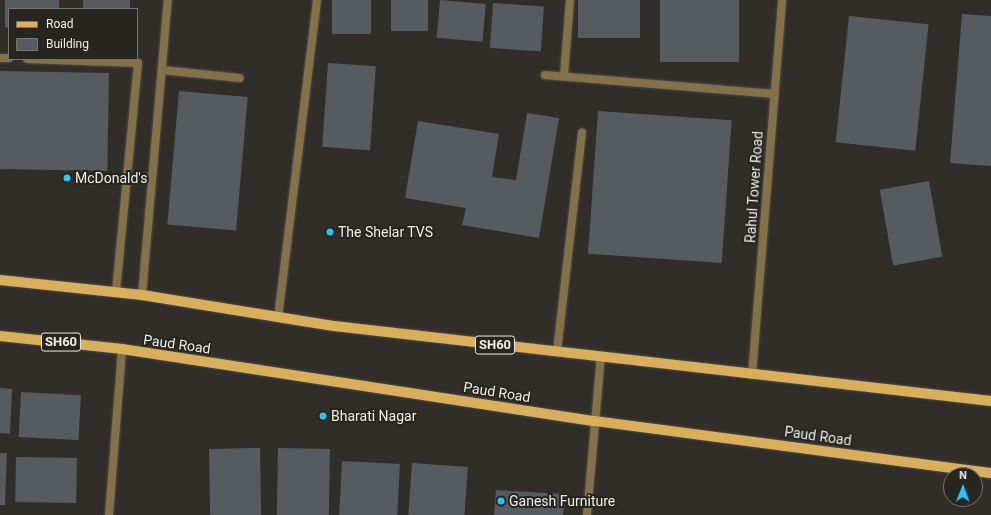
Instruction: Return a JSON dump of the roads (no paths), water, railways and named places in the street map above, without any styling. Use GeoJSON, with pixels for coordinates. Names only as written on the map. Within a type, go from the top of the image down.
{"type":"FeatureCollection","features":[{"type":"Feature","properties":{"kind":"main road","name":"SH60"},"geometry":{"type":"LineString","coordinates":[[0,280],[142,295],[278,318],[752,375],[991,401]]}},
{"type":"Feature","properties":{"kind":"main road","name":"Paud Road"},"geometry":{"type":"LineString","coordinates":[[0,336],[122,349],[595,421],[991,473]]}},
{"type":"Feature","properties":{"kind":"street"},"geometry":{"type":"LineString","coordinates":[[142,295],[168,0]]}},
{"type":"Feature","properties":{"kind":"street"},"geometry":{"type":"LineString","coordinates":[[278,318],[317,0]]}},
{"type":"Feature","properties":{"kind":"street"},"geometry":{"type":"LineString","coordinates":[[564,76],[570,0]]}},
{"type":"Feature","properties":{"kind":"street","name":"Rahul Tower Road"},"geometry":{"type":"LineString","coordinates":[[752,375],[782,0]]}},
{"type":"Feature","properties":{"kind":"street"},"geometry":{"type":"LineString","coordinates":[[55,60],[138,63],[116,293]]}},
{"type":"Feature","properties":{"kind":"street"},"geometry":{"type":"LineString","coordinates":[[162,70],[240,78]]}},
{"type":"Feature","properties":{"kind":"street"},"geometry":{"type":"LineString","coordinates":[[545,75],[774,94]]}},
{"type":"Feature","properties":{"kind":"street"},"geometry":{"type":"LineString","coordinates":[[558,352],[582,132]]}},
{"type":"Feature","properties":{"kind":"street"},"geometry":{"type":"LineString","coordinates":[[108,515],[122,349]]}},
{"type":"Feature","properties":{"kind":"street"},"geometry":{"type":"LineString","coordinates":[[587,515],[600,356]]}},
{"type":"Feature","properties":{"kind":"place","name":"McDonald's"},"geometry":{"type":"Point","coordinates":[67,178]}},
{"type":"Feature","properties":{"kind":"place","name":"The Shelar TVS"},"geometry":{"type":"Point","coordinates":[330,232]}},
{"type":"Feature","properties":{"kind":"place","name":"Bharati Nagar"},"geometry":{"type":"Point","coordinates":[323,416]}},
{"type":"Feature","properties":{"kind":"place","name":"Ganesh Furniture"},"geometry":{"type":"Point","coordinates":[501,501]}}]}
